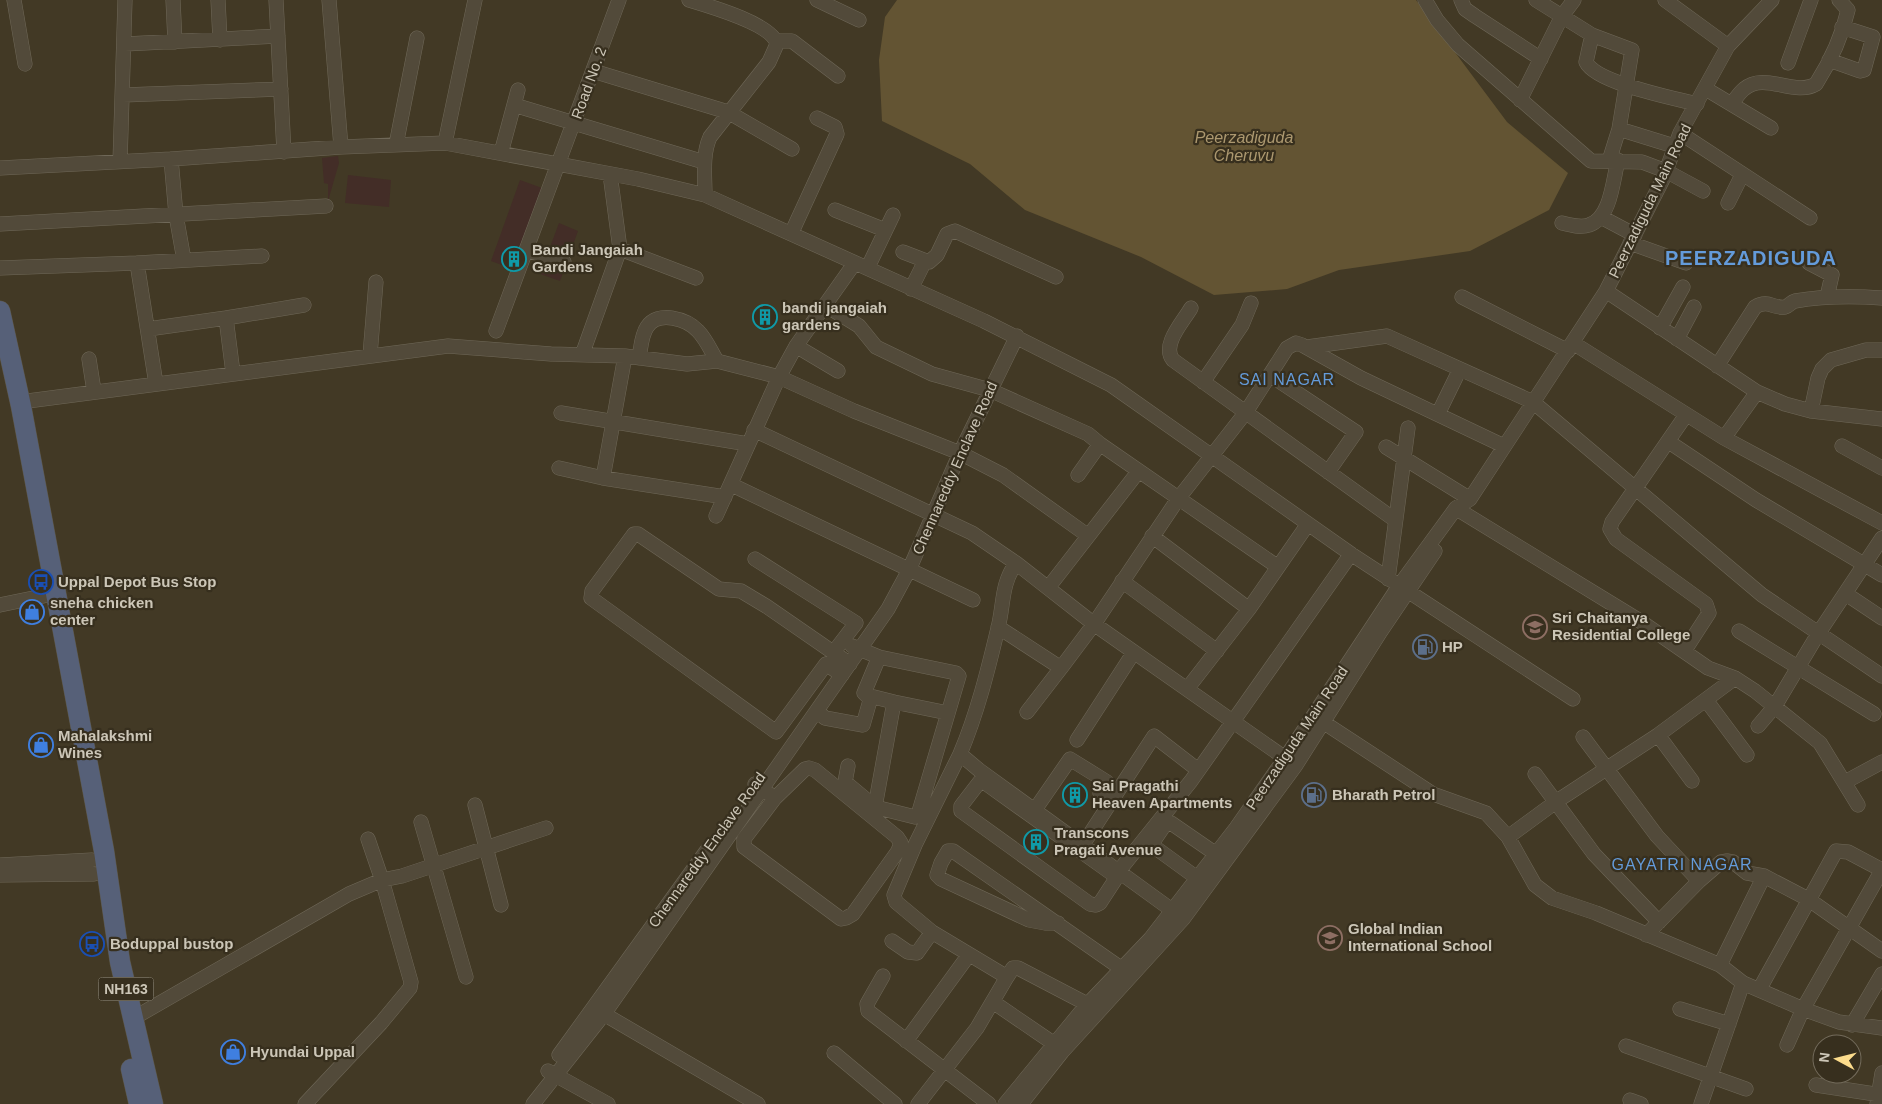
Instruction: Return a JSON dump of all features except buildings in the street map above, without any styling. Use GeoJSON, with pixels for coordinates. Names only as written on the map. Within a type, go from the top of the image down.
{"type":"FeatureCollection","features":[{"type":"Feature","properties":{"kind":"highway","name":"NH163"},"geometry":{"type":"LineString","coordinates":[[0,311],[33,493],[104,851],[120,962],[132,1019],[131,1042],[139,1104]]}},
{"type":"Feature","properties":{"kind":"highway","name":"NH163"},"geometry":{"type":"LineString","coordinates":[[1,365],[16,404]]}},
{"type":"Feature","properties":{"kind":"highway","name":"NH163"},"geometry":{"type":"LineString","coordinates":[[33,493],[110,981],[154,1104]]}},
{"type":"Feature","properties":{"kind":"street"},"geometry":{"type":"LineString","coordinates":[[0,2],[8,0]]}},
{"type":"Feature","properties":{"kind":"street"},"geometry":{"type":"LineString","coordinates":[[14,0],[25,64]]}},
{"type":"Feature","properties":{"kind":"street"},"geometry":{"type":"LineString","coordinates":[[120,162],[125,0]]}},
{"type":"Feature","properties":{"kind":"street"},"geometry":{"type":"LineString","coordinates":[[173,0],[175,42]]}},
{"type":"Feature","properties":{"kind":"street"},"geometry":{"type":"LineString","coordinates":[[218,0],[220,40]]}},
{"type":"Feature","properties":{"kind":"street"},"geometry":{"type":"LineString","coordinates":[[276,0],[284,152]]}},
{"type":"Feature","properties":{"kind":"street"},"geometry":{"type":"LineString","coordinates":[[329,0],[341,147]]}},
{"type":"Feature","properties":{"kind":"street"},"geometry":{"type":"LineString","coordinates":[[445,143],[475,0]]}},
{"type":"Feature","properties":{"kind":"street","name":"Road No. 2"},"geometry":{"type":"LineString","coordinates":[[496,332],[619,0]]}},
{"type":"Feature","properties":{"kind":"street"},"geometry":{"type":"LineString","coordinates":[[690,0],[728,6],[772,35],[776,41],[776,51],[769,62],[710,137],[706,146],[704,162],[705,195]]}},
{"type":"Feature","properties":{"kind":"street"},"geometry":{"type":"LineString","coordinates":[[817,0],[859,20]]}},
{"type":"Feature","properties":{"kind":"street"},"geometry":{"type":"LineString","coordinates":[[1425,0],[1448,35],[1590,161],[1642,162],[1666,171],[1703,191]]}},
{"type":"Feature","properties":{"kind":"street"},"geometry":{"type":"LineString","coordinates":[[1461,0],[1465,8],[1475,16],[1541,59]]}},
{"type":"Feature","properties":{"kind":"street"},"geometry":{"type":"LineString","coordinates":[[1536,0],[1592,36],[1632,50],[1604,212],[1601,218],[1587,226],[1562,223]]}},
{"type":"Feature","properties":{"kind":"street"},"geometry":{"type":"LineString","coordinates":[[1520,100],[1562,16],[1574,0]]}},
{"type":"Feature","properties":{"kind":"street"},"geometry":{"type":"LineString","coordinates":[[1788,63],[1811,0]]}},
{"type":"Feature","properties":{"kind":"street"},"geometry":{"type":"LineString","coordinates":[[1731,104],[1744,89],[1755,83],[1796,87],[1814,86],[1829,60],[1848,10],[1840,0]]}},
{"type":"Feature","properties":{"kind":"street","name":"Peerzadiguda Main Road"},"geometry":{"type":"LineString","coordinates":[[1005,1104],[1053,1043],[1088,1004],[1178,915],[1197,878],[1334,694],[1399,585],[1465,505],[1606,291],[1666,171],[1680,133],[1706,89],[1728,46],[1769,1]]}},
{"type":"Feature","properties":{"kind":"street"},"geometry":{"type":"LineString","coordinates":[[1675,2],[1728,46]]}},
{"type":"Feature","properties":{"kind":"street"},"geometry":{"type":"LineString","coordinates":[[1829,60],[1860,71],[1864,70],[1874,37],[1842,28]]}},
{"type":"Feature","properties":{"kind":"street"},"geometry":{"type":"LineString","coordinates":[[125,44],[278,36]]}},
{"type":"Feature","properties":{"kind":"street"},"geometry":{"type":"LineString","coordinates":[[1592,36],[1587,54],[1588,66],[1626,86],[1696,104]]}},
{"type":"Feature","properties":{"kind":"street"},"geometry":{"type":"LineString","coordinates":[[396,145],[418,38]]}},
{"type":"Feature","properties":{"kind":"street"},"geometry":{"type":"LineString","coordinates":[[776,41],[792,41],[838,76]]}},
{"type":"Feature","properties":{"kind":"street"},"geometry":{"type":"LineString","coordinates":[[593,70],[728,112],[792,149]]}},
{"type":"Feature","properties":{"kind":"street"},"geometry":{"type":"LineString","coordinates":[[123,95],[281,89]]}},
{"type":"Feature","properties":{"kind":"street"},"geometry":{"type":"LineString","coordinates":[[1706,89],[1771,128]]}},
{"type":"Feature","properties":{"kind":"street"},"geometry":{"type":"LineString","coordinates":[[501,153],[518,90]]}},
{"type":"Feature","properties":{"kind":"street"},"geometry":{"type":"LineString","coordinates":[[514,105],[704,162]]}},
{"type":"Feature","properties":{"kind":"street"},"geometry":{"type":"LineString","coordinates":[[791,234],[837,134],[835,127],[816,118]]}},
{"type":"Feature","properties":{"kind":"street"},"geometry":{"type":"LineString","coordinates":[[1618,129],[1674,146]]}},
{"type":"Feature","properties":{"kind":"street"},"geometry":{"type":"LineString","coordinates":[[1680,133],[1810,218]]}},
{"type":"Feature","properties":{"kind":"street"},"geometry":{"type":"LineString","coordinates":[[0,168],[171,159],[341,147],[445,143],[610,174],[705,195],[854,264],[868,268],[1017,336],[1111,385],[1351,554],[1573,699]]}},
{"type":"Feature","properties":{"kind":"street"},"geometry":{"type":"LineString","coordinates":[[171,159],[176,215],[184,260]]}},
{"type":"Feature","properties":{"kind":"street"},"geometry":{"type":"LineString","coordinates":[[582,355],[620,249],[610,174]]}},
{"type":"Feature","properties":{"kind":"street"},"geometry":{"type":"LineString","coordinates":[[1728,204],[1742,175]]}},
{"type":"Feature","properties":{"kind":"street"},"geometry":{"type":"LineString","coordinates":[[0,224],[326,206]]}},
{"type":"Feature","properties":{"kind":"street"},"geometry":{"type":"LineString","coordinates":[[835,210],[885,230]]}},
{"type":"Feature","properties":{"kind":"street"},"geometry":{"type":"LineString","coordinates":[[868,268],[893,215]]}},
{"type":"Feature","properties":{"kind":"street"},"geometry":{"type":"LineString","coordinates":[[1601,218],[1633,239],[1686,263]]}},
{"type":"Feature","properties":{"kind":"street"},"geometry":{"type":"LineString","coordinates":[[903,252],[925,261],[933,260],[944,238],[951,232],[955,232],[1056,277]]}},
{"type":"Feature","properties":{"kind":"street"},"geometry":{"type":"LineString","coordinates":[[620,249],[696,278]]}},
{"type":"Feature","properties":{"kind":"street"},"geometry":{"type":"LineString","coordinates":[[527,250],[564,262]]}},
{"type":"Feature","properties":{"kind":"street"},"geometry":{"type":"LineString","coordinates":[[0,268],[262,256]]}},
{"type":"Feature","properties":{"kind":"street"},"geometry":{"type":"LineString","coordinates":[[911,289],[925,261]]}},
{"type":"Feature","properties":{"kind":"street"},"geometry":{"type":"LineString","coordinates":[[137,263],[156,384]]}},
{"type":"Feature","properties":{"kind":"street"},"geometry":{"type":"LineString","coordinates":[[1809,263],[1832,275],[1827,297]]}},
{"type":"Feature","properties":{"kind":"street"},"geometry":{"type":"LineString","coordinates":[[716,516],[729,491],[754,430],[779,377],[796,346],[854,264]]}},
{"type":"Feature","properties":{"kind":"street"},"geometry":{"type":"LineString","coordinates":[[370,355],[376,282]]}},
{"type":"Feature","properties":{"kind":"street"},"geometry":{"type":"LineString","coordinates":[[1660,328],[1683,287]]}},
{"type":"Feature","properties":{"kind":"street"},"geometry":{"type":"LineString","coordinates":[[1606,291],[1757,392],[1785,404],[1811,411],[1882,419]]}},
{"type":"Feature","properties":{"kind":"street"},"geometry":{"type":"LineString","coordinates":[[1462,297],[1570,347],[1724,438],[1882,523]]}},
{"type":"Feature","properties":{"kind":"street"},"geometry":{"type":"LineString","coordinates":[[1717,366],[1755,307],[1768,303],[1784,307],[1796,301],[1827,297],[1882,298]]}},
{"type":"Feature","properties":{"kind":"street"},"geometry":{"type":"LineString","coordinates":[[1203,382],[1242,325],[1251,303]]}},
{"type":"Feature","properties":{"kind":"street"},"geometry":{"type":"LineString","coordinates":[[148,329],[304,305]]}},
{"type":"Feature","properties":{"kind":"street"},"geometry":{"type":"LineString","coordinates":[[825,305],[859,326],[876,347],[932,374],[990,390],[1088,434],[1138,472],[1278,567]]}},
{"type":"Feature","properties":{"kind":"street"},"geometry":{"type":"LineString","coordinates":[[1677,339],[1694,307]]}},
{"type":"Feature","properties":{"kind":"street"},"geometry":{"type":"LineString","coordinates":[[1191,308],[1168,350],[1173,360],[1396,520]]}},
{"type":"Feature","properties":{"kind":"street"},"geometry":{"type":"LineString","coordinates":[[226,318],[233,373]]}},
{"type":"Feature","properties":{"kind":"street"},"geometry":{"type":"LineString","coordinates":[[603,478],[614,421],[632,357],[647,327],[658,319],[679,319],[700,332],[717,361]]}},
{"type":"Feature","properties":{"kind":"street","name":"Chennareddy Enclave Road"},"geometry":{"type":"LineString","coordinates":[[522,1104],[549,1076],[599,1011],[786,747],[838,664],[856,648],[880,606],[892,599],[909,570],[960,453],[1017,336]]}},
{"type":"Feature","properties":{"kind":"street"},"geometry":{"type":"LineString","coordinates":[[1307,348],[1387,336],[1534,402],[1638,488],[1762,595],[1882,676]]}},
{"type":"Feature","properties":{"kind":"street"},"geometry":{"type":"LineString","coordinates":[[1027,712],[1094,624],[1178,499],[1246,412],[1286,348],[1292,344],[1296,343],[1307,348],[1361,378],[1504,446]]}},
{"type":"Feature","properties":{"kind":"street"},"geometry":{"type":"LineString","coordinates":[[16,404],[94,391],[448,346],[632,357],[686,364],[717,361],[779,377],[854,411],[960,453],[1003,475],[1087,535]]}},
{"type":"Feature","properties":{"kind":"street"},"geometry":{"type":"LineString","coordinates":[[796,346],[838,371]]}},
{"type":"Feature","properties":{"kind":"street"},"geometry":{"type":"LineString","coordinates":[[1811,411],[1818,378],[1822,369],[1831,360],[1866,350],[1882,350]]}},
{"type":"Feature","properties":{"kind":"street"},"geometry":{"type":"LineString","coordinates":[[89,360],[94,391]]}},
{"type":"Feature","properties":{"kind":"street"},"geometry":{"type":"LineString","coordinates":[[1438,414],[1460,369]]}},
{"type":"Feature","properties":{"kind":"street"},"geometry":{"type":"LineString","coordinates":[[1270,374],[1356,432],[1328,472]]}},
{"type":"Feature","properties":{"kind":"street"},"geometry":{"type":"LineString","coordinates":[[1724,438],[1757,392]]}},
{"type":"Feature","properties":{"kind":"street"},"geometry":{"type":"LineString","coordinates":[[561,414],[748,444]]}},
{"type":"Feature","properties":{"kind":"street"},"geometry":{"type":"LineString","coordinates":[[1685,650],[1709,613],[1706,604],[1612,534],[1612,522],[1638,488],[1686,415]]}},
{"type":"Feature","properties":{"kind":"street"},"geometry":{"type":"LineString","coordinates":[[1399,585],[1396,520],[1408,428]]}},
{"type":"Feature","properties":{"kind":"street"},"geometry":{"type":"LineString","coordinates":[[754,430],[934,513],[972,533],[1016,563],[1094,624],[1285,758]]}},
{"type":"Feature","properties":{"kind":"street"},"geometry":{"type":"LineString","coordinates":[[1669,442],[1756,500],[1882,575]]}},
{"type":"Feature","properties":{"kind":"street"},"geometry":{"type":"LineString","coordinates":[[1078,475],[1100,444]]}},
{"type":"Feature","properties":{"kind":"street"},"geometry":{"type":"LineString","coordinates":[[1842,446],[1882,468]]}},
{"type":"Feature","properties":{"kind":"street"},"geometry":{"type":"LineString","coordinates":[[1386,448],[1404,458],[1465,505],[1685,650],[1708,668],[1735,678],[1775,706],[1820,743],[1858,805]]}},
{"type":"Feature","properties":{"kind":"street"},"geometry":{"type":"LineString","coordinates":[[559,468],[603,478],[729,491],[973,600]]}},
{"type":"Feature","properties":{"kind":"street"},"geometry":{"type":"LineString","coordinates":[[1048,588],[1087,535],[1138,472]]}},
{"type":"Feature","properties":{"kind":"street"},"geometry":{"type":"LineString","coordinates":[[1188,690],[1249,609],[1308,524]]}},
{"type":"Feature","properties":{"kind":"street"},"geometry":{"type":"LineString","coordinates":[[755,559],[856,623],[838,664],[776,732],[591,598],[592,591],[634,534],[638,534],[719,589],[741,591],[766,606],[838,664]]}},
{"type":"Feature","properties":{"kind":"street"},"geometry":{"type":"LineString","coordinates":[[1152,536],[1249,609]]}},
{"type":"Feature","properties":{"kind":"street"},"geometry":{"type":"LineString","coordinates":[[1758,726],[1775,706],[1818,634],[1882,538]]}},
{"type":"Feature","properties":{"kind":"street"},"geometry":{"type":"LineString","coordinates":[[1178,915],[1117,876],[1114,875],[985,782],[981,780],[978,782],[961,806],[961,811],[1090,904],[1100,903],[1117,876],[1198,770],[1351,554]]}},
{"type":"Feature","properties":{"kind":"street"},"geometry":{"type":"LineString","coordinates":[[1006,977],[968,956],[932,932],[896,902],[894,895],[915,845],[960,754],[998,627],[1007,576],[1016,563]]}},
{"type":"Feature","properties":{"kind":"street"},"geometry":{"type":"LineString","coordinates":[[1122,581],[1217,652]]}},
{"type":"Feature","properties":{"kind":"street"},"geometry":{"type":"LineString","coordinates":[[1846,594],[1882,618]]}},
{"type":"Feature","properties":{"kind":"street"},"geometry":{"type":"LineString","coordinates":[[0,605],[48,595]]}},
{"type":"Feature","properties":{"kind":"street"},"geometry":{"type":"LineString","coordinates":[[998,627],[1061,668]]}},
{"type":"Feature","properties":{"kind":"street"},"geometry":{"type":"LineString","coordinates":[[1739,631],[1799,666],[1874,714]]}},
{"type":"Feature","properties":{"kind":"street"},"geometry":{"type":"LineString","coordinates":[[848,766],[845,782],[875,806],[915,817],[918,815],[959,674],[880,657],[856,648]]}},
{"type":"Feature","properties":{"kind":"street"},"geometry":{"type":"LineString","coordinates":[[1077,740],[1134,652]]}},
{"type":"Feature","properties":{"kind":"street"},"geometry":{"type":"LineString","coordinates":[[880,657],[864,693],[871,697],[948,713]]}},
{"type":"Feature","properties":{"kind":"street","name":"Chennareddy Enclave Road"},"geometry":{"type":"LineString","coordinates":[[786,747],[817,711],[838,664]]}},
{"type":"Feature","properties":{"kind":"street"},"geometry":{"type":"LineString","coordinates":[[1508,837],[1557,801],[1658,735],[1735,678]]}},
{"type":"Feature","properties":{"kind":"street","name":"Peerzadiguda Main Road"},"geometry":{"type":"LineString","coordinates":[[1021,1104],[1062,1052],[1178,915],[1296,765],[1323,722],[1334,694]]}},
{"type":"Feature","properties":{"kind":"street"},"geometry":{"type":"LineString","coordinates":[[817,711],[825,718],[863,725],[871,697]]}},
{"type":"Feature","properties":{"kind":"street"},"geometry":{"type":"LineString","coordinates":[[1706,700],[1747,755]]}},
{"type":"Feature","properties":{"kind":"street"},"geometry":{"type":"LineString","coordinates":[[875,806],[894,702]]}},
{"type":"Feature","properties":{"kind":"street"},"geometry":{"type":"LineString","coordinates":[[1323,722],[1433,794],[1486,813],[1508,837],[1527,872],[1544,893],[1720,965],[1743,983],[1803,1009],[1852,1025],[1882,1028]]}},
{"type":"Feature","properties":{"kind":"street"},"geometry":{"type":"LineString","coordinates":[[1658,735],[1692,781]]}},
{"type":"Feature","properties":{"kind":"street"},"geometry":{"type":"LineString","coordinates":[[1082,846],[1154,736],[1198,770]]}},
{"type":"Feature","properties":{"kind":"street"},"geometry":{"type":"LineString","coordinates":[[1583,737],[1658,836],[1699,880]]}},
{"type":"Feature","properties":{"kind":"street"},"geometry":{"type":"LineString","coordinates":[[960,754],[978,770],[1082,846],[1117,876]]}},
{"type":"Feature","properties":{"kind":"street"},"geometry":{"type":"LineString","coordinates":[[1034,811],[1070,759],[1107,782],[1100,793],[1112,800]]}},
{"type":"Feature","properties":{"kind":"street"},"geometry":{"type":"LineString","coordinates":[[1845,782],[1882,762]]}},
{"type":"Feature","properties":{"kind":"street"},"geometry":{"type":"LineString","coordinates":[[805,769],[815,770],[890,831],[901,843],[898,851],[859,906],[846,918],[841,918],[744,846],[744,838],[776,798],[805,769]]}},
{"type":"Feature","properties":{"kind":"street"},"geometry":{"type":"LineString","coordinates":[[1535,774],[1557,801],[1594,854],[1659,922]]}},
{"type":"Feature","properties":{"kind":"street"},"geometry":{"type":"LineString","coordinates":[[758,786],[776,798]]}},
{"type":"Feature","properties":{"kind":"street"},"geometry":{"type":"LineString","coordinates":[[475,805],[501,905]]}},
{"type":"Feature","properties":{"kind":"street"},"geometry":{"type":"LineString","coordinates":[[421,822],[466,977]]}},
{"type":"Feature","properties":{"kind":"street"},"geometry":{"type":"LineString","coordinates":[[1197,878],[1153,846],[1153,842],[1166,824],[1171,823],[1216,854]]}},
{"type":"Feature","properties":{"kind":"street"},"geometry":{"type":"LineString","coordinates":[[132,1019],[341,899],[382,880],[402,876],[546,828]]}},
{"type":"Feature","properties":{"kind":"street"},"geometry":{"type":"LineString","coordinates":[[305,1104],[381,1023],[410,988],[411,982],[382,880],[368,839]]}},
{"type":"Feature","properties":{"kind":"street"},"geometry":{"type":"LineString","coordinates":[[1058,923],[1045,924],[1029,920],[941,879],[937,875],[940,863],[948,851],[953,851],[1058,923],[1122,969]]}},
{"type":"Feature","properties":{"kind":"street"},"geometry":{"type":"LineString","coordinates":[[1759,990],[1808,898],[1836,851],[1848,852],[1882,870],[1850,930],[1803,1009],[1787,1045]]}},
{"type":"Feature","properties":{"kind":"street"},"geometry":{"type":"LineString","coordinates":[[1646,935],[1699,880],[1721,862],[1727,861],[1733,862],[1747,873],[1764,876],[1808,898],[1850,930],[1882,951]]}},
{"type":"Feature","properties":{"kind":"street"},"geometry":{"type":"LineString","coordinates":[[0,865],[93,867]]}},
{"type":"Feature","properties":{"kind":"street"},"geometry":{"type":"LineString","coordinates":[[0,876],[93,867]]}},
{"type":"Feature","properties":{"kind":"street"},"geometry":{"type":"LineString","coordinates":[[1720,965],[1764,876]]}},
{"type":"Feature","properties":{"kind":"street"},"geometry":{"type":"LineString","coordinates":[[892,941],[908,952],[917,953],[932,932]]}},
{"type":"Feature","properties":{"kind":"street"},"geometry":{"type":"LineString","coordinates":[[906,1041],[968,956]]}},
{"type":"Feature","properties":{"kind":"street"},"geometry":{"type":"LineString","coordinates":[[918,1104],[944,1072],[993,1002],[1013,968],[1018,968],[1088,1004]]}},
{"type":"Feature","properties":{"kind":"street"},"geometry":{"type":"LineString","coordinates":[[1852,1025],[1882,974]]}},
{"type":"Feature","properties":{"kind":"street"},"geometry":{"type":"LineString","coordinates":[[883,976],[866,1007],[868,1011],[944,1072],[989,1104]]}},
{"type":"Feature","properties":{"kind":"street"},"geometry":{"type":"LineString","coordinates":[[1701,1104],[1743,983]]}},
{"type":"Feature","properties":{"kind":"street"},"geometry":{"type":"LineString","coordinates":[[993,1002],[1053,1043]]}},
{"type":"Feature","properties":{"kind":"street"},"geometry":{"type":"LineString","coordinates":[[1680,1009],[1728,1024]]}},
{"type":"Feature","properties":{"kind":"street"},"geometry":{"type":"LineString","coordinates":[[599,1011],[758,1104]]}},
{"type":"Feature","properties":{"kind":"street"},"geometry":{"type":"LineString","coordinates":[[1626,1046],[1746,1089]]}},
{"type":"Feature","properties":{"kind":"street"},"geometry":{"type":"LineString","coordinates":[[834,1054],[895,1104]]}},
{"type":"Feature","properties":{"kind":"street"},"geometry":{"type":"LineString","coordinates":[[1816,1085],[1879,1098],[1882,1073]]}},
{"type":"Feature","properties":{"kind":"street"},"geometry":{"type":"LineString","coordinates":[[549,1076],[598,1103]]}},
{"type":"Feature","properties":{"kind":"street","name":"Chennareddy Enclave Road"},"geometry":{"type":"LineString","coordinates":[[533,1104],[549,1076]]}},
{"type":"Feature","properties":{"kind":"shaded area"},"geometry":{"type":"Polygon","coordinates":[[[338,156],[339,163],[328,201],[328,184],[324,183],[322,158],[338,156]]]}},
{"type":"Feature","properties":{"kind":"shaded area"},"geometry":{"type":"Polygon","coordinates":[[[348,175],[391,180],[389,207],[345,203],[348,175]]]}},
{"type":"Feature","properties":{"kind":"shaded area"},"geometry":{"type":"Polygon","coordinates":[[[520,180],[542,188],[513,269],[491,261],[520,180]]]}},
{"type":"Feature","properties":{"kind":"shaded area"},"geometry":{"type":"Polygon","coordinates":[[[559,223],[578,231],[560,281],[540,274],[559,223]]]}},
{"type":"Feature","properties":{"kind":"water","name":"Peerzadiguda Cheruvu"},"geometry":{"type":"Polygon","coordinates":[[[897,0],[1416,0],[1507,122],[1568,173],[1549,210],[1470,251],[1339,270],[1287,289],[1214,295],[1141,257],[1025,210],[970,164],[882,121],[879,60],[885,17],[897,0]]]}},
{"type":"Feature","properties":{"kind":"place","name":"Bandi Jangaiah Gardens"},"geometry":{"type":"Point","coordinates":[514,259]}},
{"type":"Feature","properties":{"kind":"place","name":"bandi jangaiah gardens"},"geometry":{"type":"Point","coordinates":[765,317]}},
{"type":"Feature","properties":{"kind":"place","name":"Uppal Depot Bus Stop"},"geometry":{"type":"Point","coordinates":[41,582]}},
{"type":"Feature","properties":{"kind":"place","name":"sneha chicken center"},"geometry":{"type":"Point","coordinates":[32,612]}},
{"type":"Feature","properties":{"kind":"place","name":"Sri Chaitanya Residential College"},"geometry":{"type":"Point","coordinates":[1535,627]}},
{"type":"Feature","properties":{"kind":"place","name":"HP"},"geometry":{"type":"Point","coordinates":[1425,647]}},
{"type":"Feature","properties":{"kind":"place","name":"Mahalakshmi Wines"},"geometry":{"type":"Point","coordinates":[41,745]}},
{"type":"Feature","properties":{"kind":"place","name":"Sai Pragathi Heaven Apartments"},"geometry":{"type":"Point","coordinates":[1075,795]}},
{"type":"Feature","properties":{"kind":"place","name":"Bharath Petrol"},"geometry":{"type":"Point","coordinates":[1314,795]}},
{"type":"Feature","properties":{"kind":"place","name":"Transcons Pragati Avenue"},"geometry":{"type":"Point","coordinates":[1036,842]}},
{"type":"Feature","properties":{"kind":"place","name":"Global Indian International School"},"geometry":{"type":"Point","coordinates":[1330,938]}},
{"type":"Feature","properties":{"kind":"place","name":"Boduppal bustop"},"geometry":{"type":"Point","coordinates":[92,944]}},
{"type":"Feature","properties":{"kind":"place","name":"Hyundai Uppal"},"geometry":{"type":"Point","coordinates":[233,1052]}},
{"type":"Feature","properties":{"kind":"district","name":"PEERZADIGUDA"},"geometry":{"type":"Point","coordinates":[1751,258]}},
{"type":"Feature","properties":{"kind":"district","name":"SAI NAGAR"},"geometry":{"type":"Point","coordinates":[1287,379]}},
{"type":"Feature","properties":{"kind":"district","name":"GAYATRI NAGAR"},"geometry":{"type":"Point","coordinates":[1682,864]}}]}
